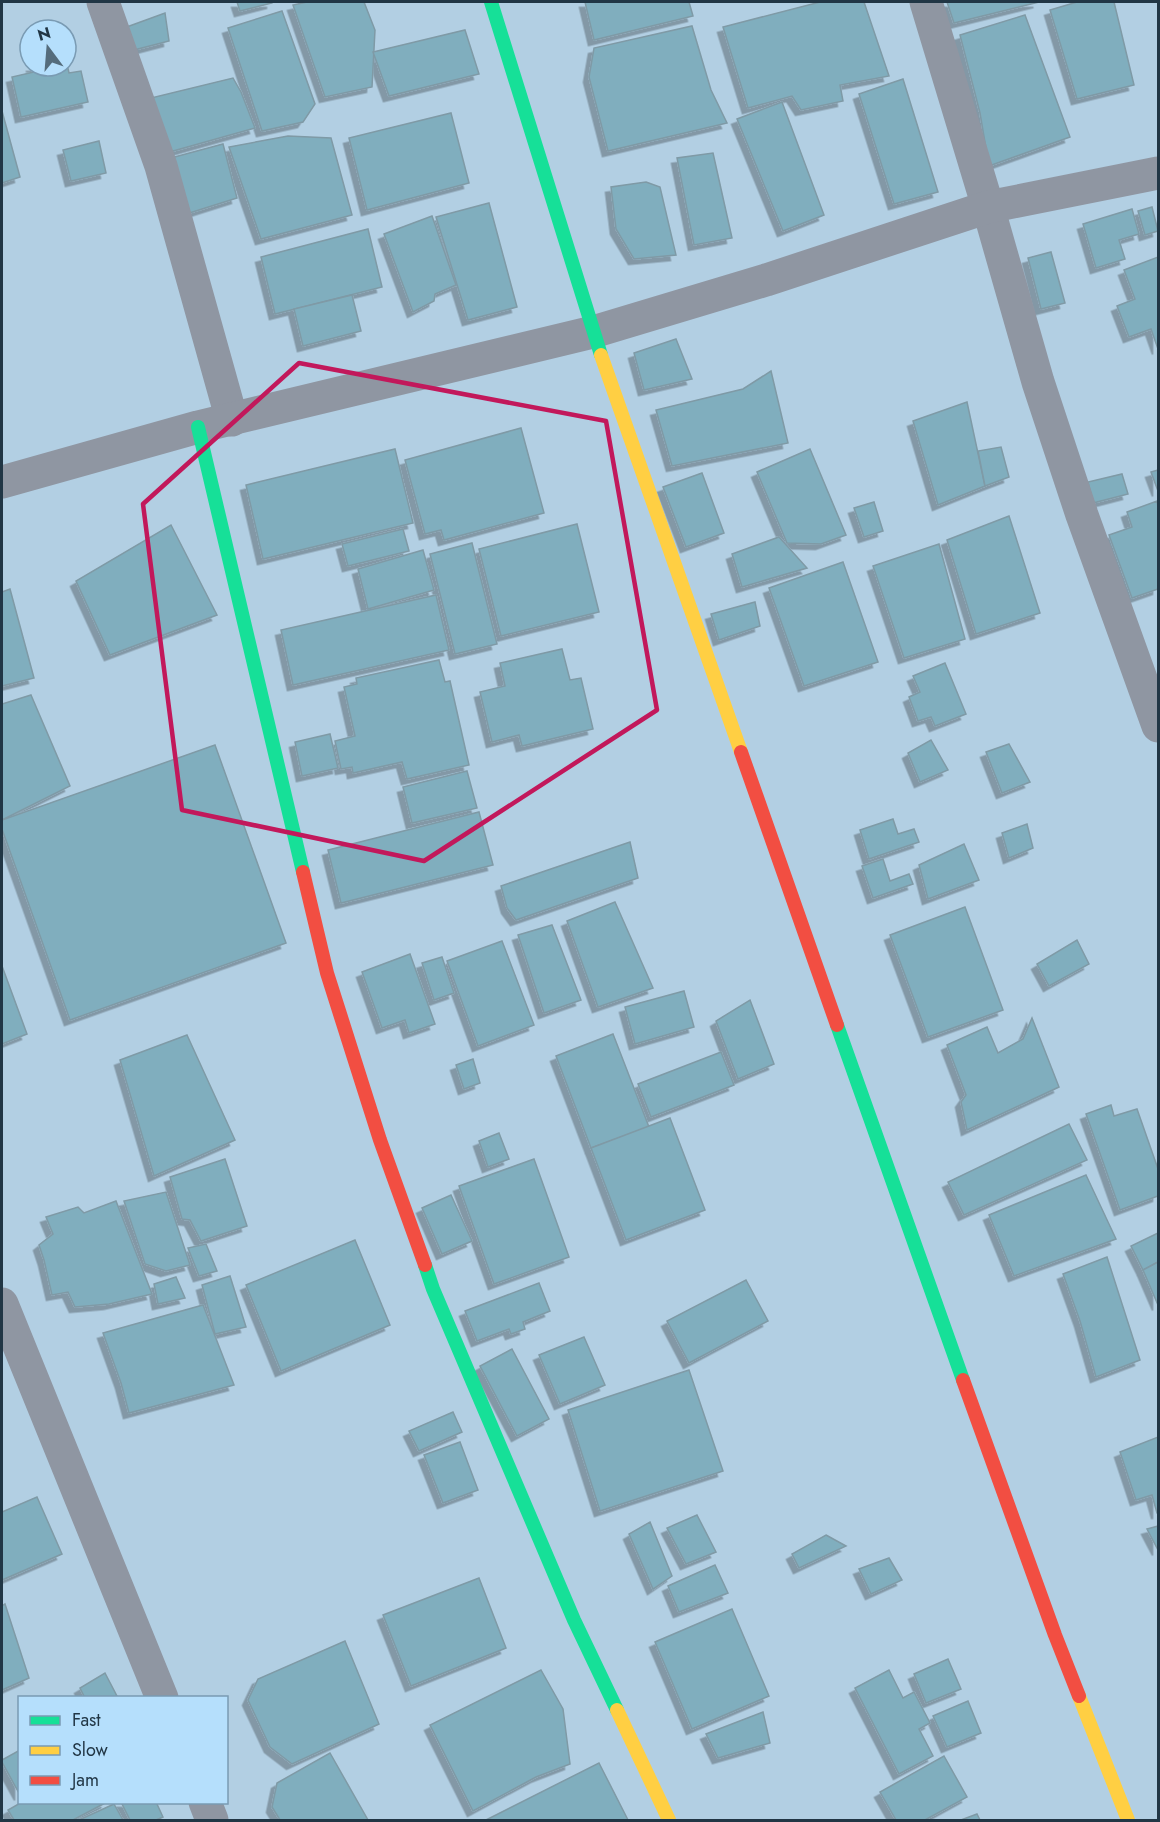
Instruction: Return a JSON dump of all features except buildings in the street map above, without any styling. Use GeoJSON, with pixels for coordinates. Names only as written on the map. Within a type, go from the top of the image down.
{"type":"FeatureCollection","features":[{"type":"Feature","properties":{"kind":"street"},"geometry":{"type":"LineString","coordinates":[[103,2],[161,166],[232,420]]}},
{"type":"Feature","properties":{"kind":"street"},"geometry":{"type":"LineString","coordinates":[[491,2],[593,332],[932,1293],[1055,1635],[1128,1821]]}},
{"type":"Feature","properties":{"kind":"street"},"geometry":{"type":"LineString","coordinates":[[926,2],[1038,382],[1082,515],[1158,726]]}},
{"type":"Feature","properties":{"kind":"street"},"geometry":{"type":"LineString","coordinates":[[2,482],[198,428],[593,332],[766,280],[988,207],[1158,173]]}},
{"type":"Feature","properties":{"kind":"street"},"geometry":{"type":"LineString","coordinates":[[198,428],[327,973],[380,1140],[437,1300],[574,1620],[669,1821]]}},
{"type":"Feature","properties":{"kind":"street"},"geometry":{"type":"LineString","coordinates":[[2,1304],[161,1696]]}},
{"type":"Feature","properties":{"kind":"street"},"geometry":{"type":"LineString","coordinates":[[205,1804],[212,1821]]}},
{"type":"Feature","properties":{"kind":"highlighted area"},"geometry":{"type":"Polygon","coordinates":[[[299,363],[606,421],[657,710],[424,861],[182,810],[143,504],[299,363]]]}},
{"type":"Feature","properties":{"kind":"traffic: fast"},"geometry":{"type":"LineString","coordinates":[[491,2],[601,355]]}},
{"type":"Feature","properties":{"kind":"traffic: fast"},"geometry":{"type":"LineString","coordinates":[[198,427],[303,872]]}},
{"type":"Feature","properties":{"kind":"traffic: fast"},"geometry":{"type":"LineString","coordinates":[[837,1025],[963,1380]]}},
{"type":"Feature","properties":{"kind":"traffic: fast"},"geometry":{"type":"LineString","coordinates":[[425,1265],[433,1289],[574,1620],[617,1710]]}},
{"type":"Feature","properties":{"kind":"traffic: slow"},"geometry":{"type":"LineString","coordinates":[[601,355],[741,752]]}},
{"type":"Feature","properties":{"kind":"traffic: slow"},"geometry":{"type":"LineString","coordinates":[[1079,1696],[1128,1820]]}},
{"type":"Feature","properties":{"kind":"traffic: slow"},"geometry":{"type":"LineString","coordinates":[[617,1710],[669,1820]]}},
{"type":"Feature","properties":{"kind":"traffic: jam"},"geometry":{"type":"LineString","coordinates":[[741,752],[837,1025]]}},
{"type":"Feature","properties":{"kind":"traffic: jam"},"geometry":{"type":"LineString","coordinates":[[303,872],[327,973],[380,1140],[425,1265]]}},
{"type":"Feature","properties":{"kind":"traffic: jam"},"geometry":{"type":"LineString","coordinates":[[963,1380],[1079,1696]]}}]}
